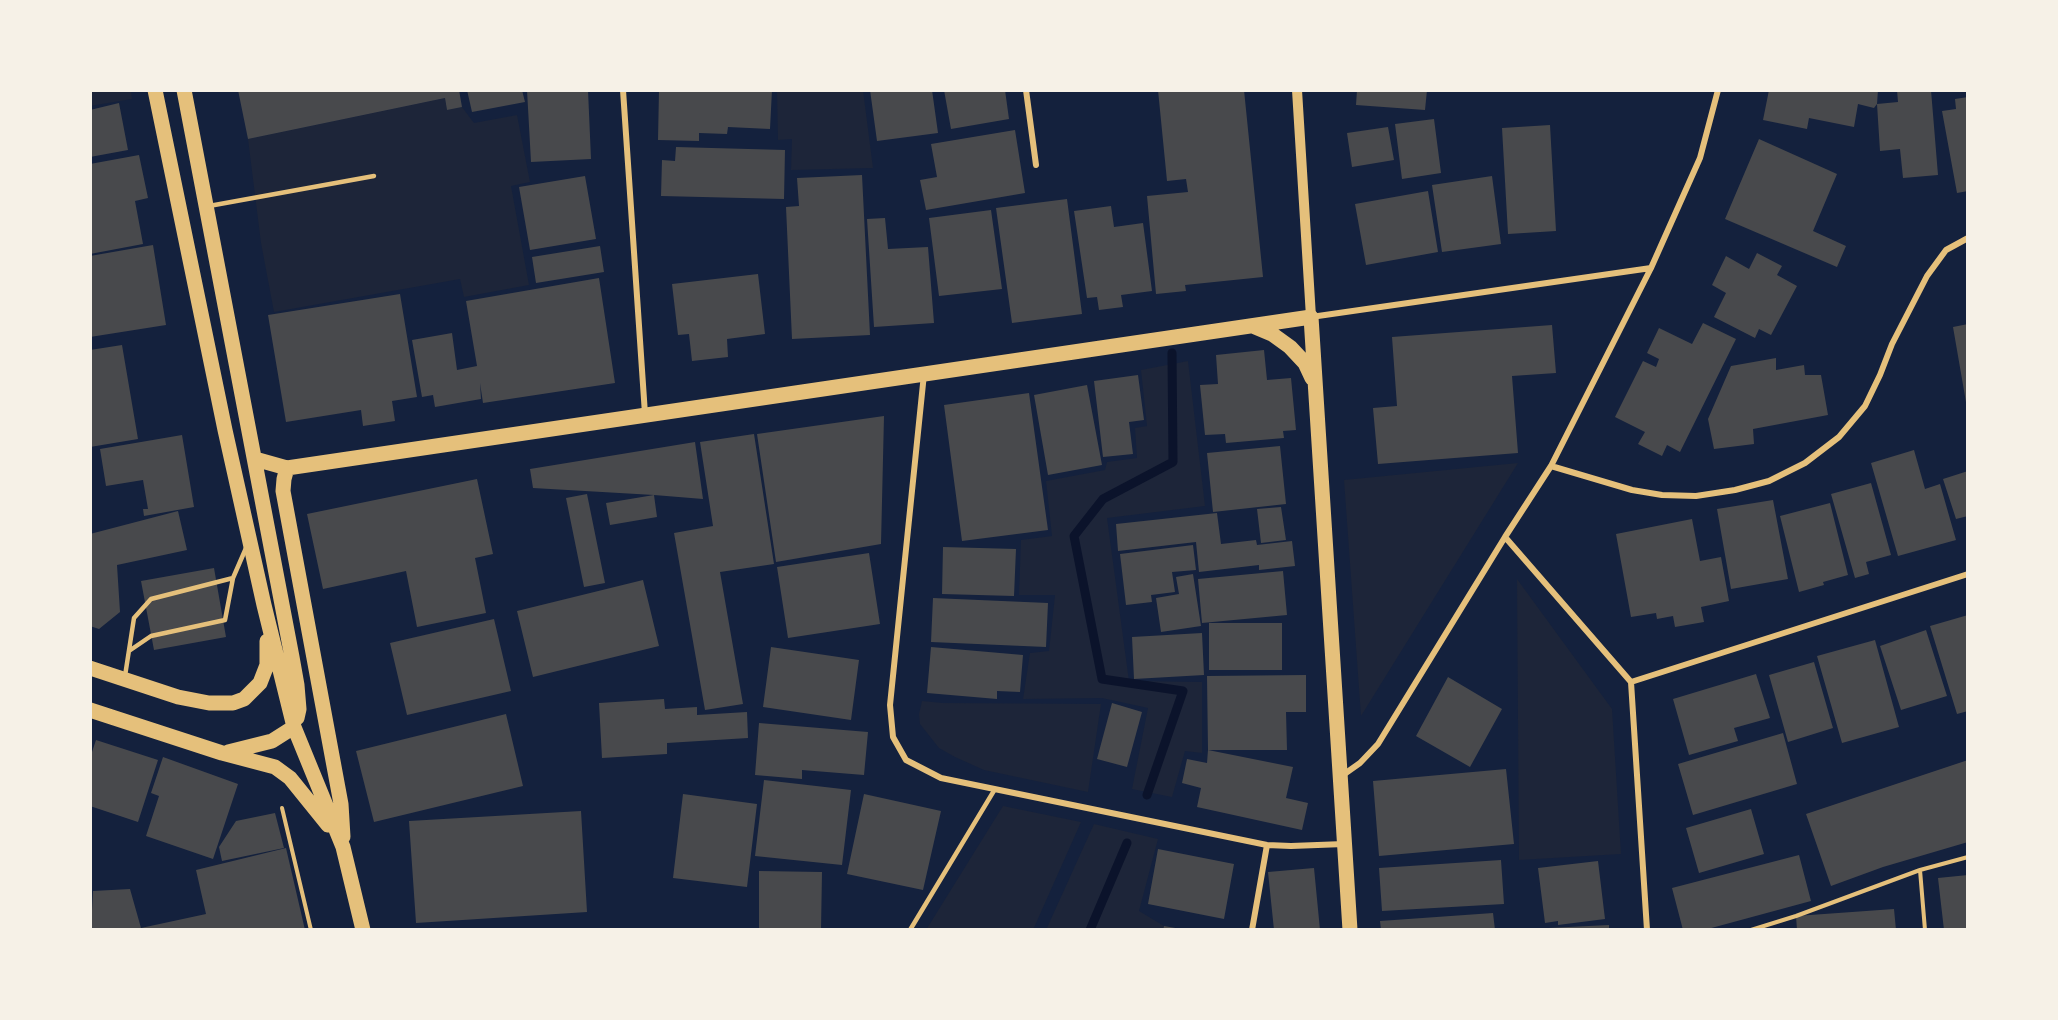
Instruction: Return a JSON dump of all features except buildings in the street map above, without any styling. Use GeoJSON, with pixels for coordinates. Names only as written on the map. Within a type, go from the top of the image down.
{"type":"FeatureCollection","features":[{"type":"Feature","properties":{"kind":"main road"},"geometry":{"type":"LineString","coordinates":[[155,90],[249,540],[294,727],[343,847],[363,930]]}},
{"type":"Feature","properties":{"kind":"main road"},"geometry":{"type":"LineString","coordinates":[[184,90],[297,685],[299,709],[294,727],[272,741],[222,753]]}},
{"type":"Feature","properties":{"kind":"main road"},"geometry":{"type":"LineString","coordinates":[[255,459],[287,468],[1311,317],[1350,930]]}},
{"type":"Feature","properties":{"kind":"main road"},"geometry":{"type":"LineString","coordinates":[[1252,325],[1290,346],[1305,363],[1315,383]]}},
{"type":"Feature","properties":{"kind":"main road"},"geometry":{"type":"LineString","coordinates":[[287,468],[283,491],[341,804],[343,847]]}},
{"type":"Feature","properties":{"kind":"main road"},"geometry":{"type":"LineString","coordinates":[[90,668],[178,697],[209,703],[233,703],[244,699],[260,684],[267,665],[264,605]]}},
{"type":"Feature","properties":{"kind":"main road"},"geometry":{"type":"LineString","coordinates":[[90,710],[222,753],[275,767],[290,778],[306,795],[343,847]]}},
{"type":"Feature","properties":{"kind":"street"},"geometry":{"type":"LineString","coordinates":[[623,90],[645,415]]}},
{"type":"Feature","properties":{"kind":"street"},"geometry":{"type":"LineString","coordinates":[[1026,90],[1036,165]]}},
{"type":"Feature","properties":{"kind":"street"},"geometry":{"type":"LineString","coordinates":[[1297,90],[1311,317],[1651,268]]}},
{"type":"Feature","properties":{"kind":"street"},"geometry":{"type":"LineString","coordinates":[[1340,777],[1360,763],[1378,744],[1551,466],[1651,268],[1700,158],[1718,90]]}},
{"type":"Feature","properties":{"kind":"street"},"geometry":{"type":"LineString","coordinates":[[1551,466],[1632,490],[1662,495],[1696,496],[1735,490],[1769,481],[1805,463],[1839,437],[1865,406],[1896,335],[1927,276],[1946,250],[1968,238]]}},
{"type":"Feature","properties":{"kind":"street"},"geometry":{"type":"LineString","coordinates":[[924,374],[890,705],[893,737],[906,760],[940,778],[1267,845],[1344,843]]}},
{"type":"Feature","properties":{"kind":"street"},"geometry":{"type":"LineString","coordinates":[[1505,537],[1631,682],[1647,930]]}},
{"type":"Feature","properties":{"kind":"street"},"geometry":{"type":"LineString","coordinates":[[1631,682],[1968,574]]}},
{"type":"Feature","properties":{"kind":"street"},"geometry":{"type":"LineString","coordinates":[[1251,930],[1267,845]]}},
{"type":"Feature","properties":{"kind":"lane"},"geometry":{"type":"LineString","coordinates":[[206,207],[374,176]]}},
{"type":"Feature","properties":{"kind":"lane"},"geometry":{"type":"LineString","coordinates":[[129,651],[151,636],[225,620],[233,578],[249,540]]}},
{"type":"Feature","properties":{"kind":"lane"},"geometry":{"type":"LineString","coordinates":[[125,679],[134,618],[151,599],[233,578]]}},
{"type":"Feature","properties":{"kind":"lane"},"geometry":{"type":"LineString","coordinates":[[910,930],[995,789]]}},
{"type":"Feature","properties":{"kind":"path"},"geometry":{"type":"LineString","coordinates":[[280,799],[311,930]]}},
{"type":"Feature","properties":{"kind":"path"},"geometry":{"type":"LineString","coordinates":[[1751,930],[1796,916],[1920,870],[1968,856]]}},
{"type":"Feature","properties":{"kind":"path"},"geometry":{"type":"LineString","coordinates":[[1920,870],[1925,930]]}},
{"type":"Feature","properties":{"kind":"shaded area"},"geometry":{"type":"Polygon","coordinates":[[[90,90],[131,90],[132,99],[90,106],[90,90]]]}},
{"type":"Feature","properties":{"kind":"shaded area"},"geometry":{"type":"Polygon","coordinates":[[[777,90],[863,90],[873,168],[791,170],[792,139],[778,140],[777,90]]]}},
{"type":"Feature","properties":{"kind":"shaded area"},"geometry":{"type":"Polygon","coordinates":[[[445,98],[447,110],[462,107],[474,123],[517,115],[530,182],[511,186],[529,285],[464,297],[460,279],[274,312],[261,243],[248,139],[445,98]]]}},
{"type":"Feature","properties":{"kind":"shaded area"},"geometry":{"type":"Polygon","coordinates":[[[1188,361],[1205,506],[1107,518],[1129,681],[1202,682],[1202,753],[1185,751],[1172,797],[1132,789],[1148,708],[1102,698],[1023,699],[1030,653],[1049,651],[1055,595],[1019,595],[1021,540],[1052,536],[1046,481],[1105,470],[1107,462],[1137,458],[1135,428],[1147,426],[1141,370],[1188,361]]]}},
{"type":"Feature","properties":{"kind":"shaded area"},"geometry":{"type":"Polygon","coordinates":[[[1518,463],[1361,716],[1344,480],[1518,463]]]}},
{"type":"Feature","properties":{"kind":"shaded area"},"geometry":{"type":"Polygon","coordinates":[[[1517,579],[1612,709],[1621,854],[1519,860],[1517,579]]]}},
{"type":"Feature","properties":{"kind":"shaded area"},"geometry":{"type":"Polygon","coordinates":[[[922,701],[1101,704],[1088,792],[984,770],[955,757],[939,748],[920,724],[919,714],[922,701]]]}},
{"type":"Feature","properties":{"kind":"shaded area"},"geometry":{"type":"Polygon","coordinates":[[[1003,806],[1081,822],[1033,930],[926,930],[1003,806]]]}},
{"type":"Feature","properties":{"kind":"shaded area"},"geometry":{"type":"Polygon","coordinates":[[[1094,824],[1158,839],[1139,911],[1164,926],[1162,930],[1046,930],[1094,824]]]}},
{"type":"Feature","properties":{"kind":"waterway"},"geometry":{"type":"LineString","coordinates":[[1147,795],[1183,691],[1102,679],[1074,536],[1103,499],[1173,462],[1172,353]]}},
{"type":"Feature","properties":{"kind":"waterway"},"geometry":{"type":"LineString","coordinates":[[1090,930],[1127,843]]}}]}
